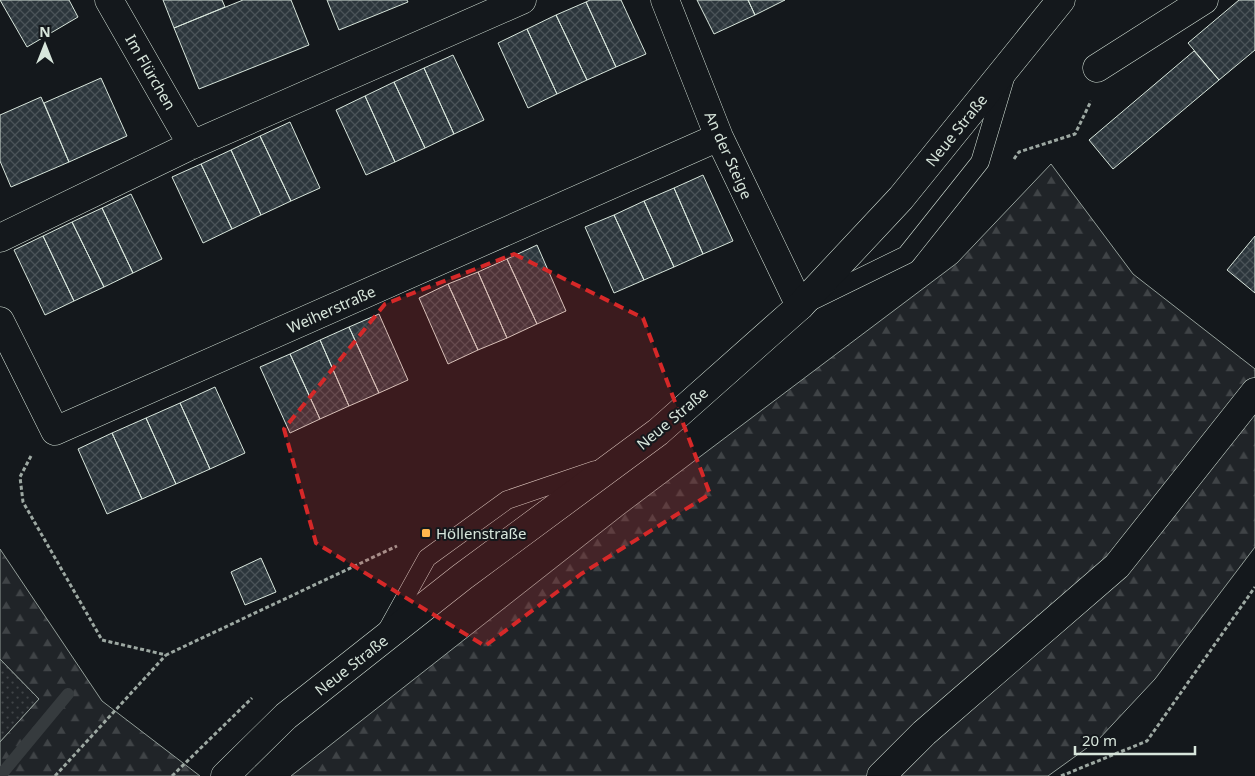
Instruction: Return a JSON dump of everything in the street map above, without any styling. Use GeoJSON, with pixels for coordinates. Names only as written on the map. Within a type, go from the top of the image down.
{"type":"FeatureCollection","features":[{"type":"Feature","properties":{"kind":"street","name":"Im Flürchen"},"geometry":{"type":"LineString","coordinates":[[109,0],[192,145]]}},
{"type":"Feature","properties":{"kind":"street"},"geometry":{"type":"LineString","coordinates":[[0,238],[192,145],[522,0]]}},
{"type":"Feature","properties":{"kind":"street","name":"An der Steige"},"geometry":{"type":"LineString","coordinates":[[666,0],[719,137],[800,306]]}},
{"type":"Feature","properties":{"kind":"street","name":"Neue Straße"},"geometry":{"type":"LineString","coordinates":[[225,776],[286,716],[462,577],[658,432],[800,306],[901,198],[1062,0]]}},
{"type":"Feature","properties":{"kind":"street"},"geometry":{"type":"LineString","coordinates":[[1097,68],[1204,0]]}},
{"type":"Feature","properties":{"kind":"street","name":"Weiherstraße"},"geometry":{"type":"LineString","coordinates":[[55,431],[719,137]]}},
{"type":"Feature","properties":{"kind":"street"},"geometry":{"type":"LineString","coordinates":[[0,321],[55,431]]}},
{"type":"Feature","properties":{"kind":"street"},"geometry":{"type":"LineString","coordinates":[[881,776],[924,733],[1117,566],[1255,392]]}},
{"type":"Feature","properties":{"kind":"lane"},"geometry":{"type":"LineString","coordinates":[[800,306],[906,255],[980,162],[1009,64]]}},
{"type":"Feature","properties":{"kind":"lane"},"geometry":{"type":"LineString","coordinates":[[379,643],[427,558],[508,500],[614,464]]}},
{"type":"Feature","properties":{"kind":"path"},"geometry":{"type":"LineString","coordinates":[[1008,167],[1019,152],[1075,134],[1091,104],[1097,68]]}},
{"type":"Feature","properties":{"kind":"path"},"geometry":{"type":"LineString","coordinates":[[55,431],[31,456],[20,477],[23,502],[102,640],[166,655]]}},
{"type":"Feature","properties":{"kind":"path"},"geometry":{"type":"LineString","coordinates":[[55,776],[166,655],[399,546]]}},
{"type":"Feature","properties":{"kind":"path"},"geometry":{"type":"LineString","coordinates":[[1061,776],[1147,741],[1255,586]]}},
{"type":"Feature","properties":{"kind":"highlighted area"},"geometry":{"type":"Polygon","coordinates":[[[514,254],[643,318],[710,494],[581,574],[485,646],[316,543],[284,429],[385,304],[514,254]]]}},
{"type":"Feature","properties":{"kind":"green space"},"geometry":{"type":"Polygon","coordinates":[[[1051,164],[1133,274],[1255,369],[1255,547],[1155,679],[1098,740],[1048,776],[291,776],[624,514],[957,263],[1051,164]]]}},
{"type":"Feature","properties":{"kind":"green space"},"geometry":{"type":"Polygon","coordinates":[[[0,549],[102,701],[200,776],[0,776],[0,742],[39,699],[0,659],[0,549]]]}},
{"type":"Feature","properties":{"kind":"green space"},"geometry":{"type":"Polygon","coordinates":[[[0,659],[39,699],[0,742],[0,659]]]}},
{"type":"Feature","properties":{"kind":"building"},"geometry":{"type":"Polygon","coordinates":[[[0,0],[69,0],[78,17],[27,47],[0,0]]]}},
{"type":"Feature","properties":{"kind":"building"},"geometry":{"type":"Polygon","coordinates":[[[163,0],[222,0],[225,7],[174,28],[163,0]]]}},
{"type":"Feature","properties":{"kind":"building"},"geometry":{"type":"Polygon","coordinates":[[[243,0],[291,0],[309,45],[199,89],[174,28],[243,0]]]}},
{"type":"Feature","properties":{"kind":"building"},"geometry":{"type":"Polygon","coordinates":[[[327,0],[407,0],[408,2],[339,30],[327,0]]]}},
{"type":"Feature","properties":{"kind":"building"},"geometry":{"type":"Polygon","coordinates":[[[590,0],[621,0],[646,54],[616,67],[586,2],[590,0]]]}},
{"type":"Feature","properties":{"kind":"building"},"geometry":{"type":"Polygon","coordinates":[[[697,0],[748,0],[755,15],[714,34],[697,0]]]}},
{"type":"Feature","properties":{"kind":"building"},"geometry":{"type":"Polygon","coordinates":[[[748,0],[785,0],[755,15],[748,0]]]}},
{"type":"Feature","properties":{"kind":"building"},"geometry":{"type":"Polygon","coordinates":[[[1239,0],[1255,0],[1255,50],[1219,80],[1188,43],[1239,0]]]}},
{"type":"Feature","properties":{"kind":"building"},"geometry":{"type":"Polygon","coordinates":[[[586,2],[616,67],[587,80],[556,15],[586,2]]]}},
{"type":"Feature","properties":{"kind":"building"},"geometry":{"type":"Polygon","coordinates":[[[556,15],[587,80],[557,94],[527,29],[556,15]]]}},
{"type":"Feature","properties":{"kind":"building"},"geometry":{"type":"Polygon","coordinates":[[[527,29],[557,94],[528,108],[498,43],[527,29]]]}},
{"type":"Feature","properties":{"kind":"building"},"geometry":{"type":"Polygon","coordinates":[[[1194,51],[1219,80],[1113,169],[1089,140],[1194,51]]]}},
{"type":"Feature","properties":{"kind":"building"},"geometry":{"type":"Polygon","coordinates":[[[453,55],[484,120],[454,134],[424,68],[453,55]]]}},
{"type":"Feature","properties":{"kind":"building"},"geometry":{"type":"Polygon","coordinates":[[[424,68],[454,134],[425,148],[394,82],[424,68]]]}},
{"type":"Feature","properties":{"kind":"building"},"geometry":{"type":"Polygon","coordinates":[[[101,78],[127,136],[69,162],[44,103],[101,78]]]}},
{"type":"Feature","properties":{"kind":"building"},"geometry":{"type":"Polygon","coordinates":[[[394,82],[425,148],[395,162],[365,96],[394,82]]]}},
{"type":"Feature","properties":{"kind":"building"},"geometry":{"type":"Polygon","coordinates":[[[365,96],[395,162],[366,175],[336,110],[365,96]]]}},
{"type":"Feature","properties":{"kind":"building"},"geometry":{"type":"Polygon","coordinates":[[[41,97],[69,162],[11,187],[0,161],[0,115],[41,97]]]}},
{"type":"Feature","properties":{"kind":"building"},"geometry":{"type":"Polygon","coordinates":[[[290,122],[320,188],[291,201],[260,136],[290,122]]]}},
{"type":"Feature","properties":{"kind":"building"},"geometry":{"type":"Polygon","coordinates":[[[260,136],[291,201],[261,215],[231,150],[260,136]]]}},
{"type":"Feature","properties":{"kind":"building"},"geometry":{"type":"Polygon","coordinates":[[[231,150],[261,215],[232,229],[201,164],[231,150]]]}},
{"type":"Feature","properties":{"kind":"building"},"geometry":{"type":"Polygon","coordinates":[[[201,164],[232,229],[203,243],[172,177],[201,164]]]}},
{"type":"Feature","properties":{"kind":"building"},"geometry":{"type":"Polygon","coordinates":[[[703,175],[733,241],[703,254],[674,188],[703,175]]]}},
{"type":"Feature","properties":{"kind":"building"},"geometry":{"type":"Polygon","coordinates":[[[674,188],[703,254],[674,267],[644,201],[674,188]]]}},
{"type":"Feature","properties":{"kind":"building"},"geometry":{"type":"Polygon","coordinates":[[[131,194],[162,259],[133,273],[102,208],[131,194]]]}},
{"type":"Feature","properties":{"kind":"building"},"geometry":{"type":"Polygon","coordinates":[[[644,201],[674,267],[644,280],[614,215],[644,201]]]}},
{"type":"Feature","properties":{"kind":"building"},"geometry":{"type":"Polygon","coordinates":[[[102,208],[133,273],[104,287],[72,222],[102,208]]]}},
{"type":"Feature","properties":{"kind":"building"},"geometry":{"type":"Polygon","coordinates":[[[614,215],[644,280],[614,293],[585,227],[614,215]]]}},
{"type":"Feature","properties":{"kind":"building"},"geometry":{"type":"Polygon","coordinates":[[[72,222],[104,287],[74,301],[43,236],[72,222]]]}},
{"type":"Feature","properties":{"kind":"building"},"geometry":{"type":"Polygon","coordinates":[[[43,236],[74,301],[45,315],[14,250],[43,236]]]}},
{"type":"Feature","properties":{"kind":"building"},"geometry":{"type":"Polygon","coordinates":[[[1255,236],[1255,293],[1227,270],[1255,236]]]}},
{"type":"Feature","properties":{"kind":"building"},"geometry":{"type":"Polygon","coordinates":[[[537,245],[566,311],[537,324],[507,259],[537,245]]]}},
{"type":"Feature","properties":{"kind":"building"},"geometry":{"type":"Polygon","coordinates":[[[507,259],[537,324],[507,338],[478,272],[507,259]]]}},
{"type":"Feature","properties":{"kind":"building"},"geometry":{"type":"Polygon","coordinates":[[[478,272],[507,338],[478,350],[448,284],[478,272]]]}},
{"type":"Feature","properties":{"kind":"building"},"geometry":{"type":"Polygon","coordinates":[[[448,284],[478,350],[448,364],[419,298],[448,284]]]}},
{"type":"Feature","properties":{"kind":"building"},"geometry":{"type":"Polygon","coordinates":[[[379,314],[408,380],[379,393],[349,327],[379,314]]]}},
{"type":"Feature","properties":{"kind":"building"},"geometry":{"type":"Polygon","coordinates":[[[349,327],[379,393],[349,406],[320,340],[349,327]]]}},
{"type":"Feature","properties":{"kind":"building"},"geometry":{"type":"Polygon","coordinates":[[[320,340],[349,406],[320,419],[290,354],[320,340]]]}},
{"type":"Feature","properties":{"kind":"building"},"geometry":{"type":"Polygon","coordinates":[[[290,354],[320,419],[290,433],[260,367],[290,354]]]}},
{"type":"Feature","properties":{"kind":"building"},"geometry":{"type":"Polygon","coordinates":[[[215,387],[245,453],[210,469],[180,403],[215,387]]]}},
{"type":"Feature","properties":{"kind":"building"},"geometry":{"type":"Polygon","coordinates":[[[180,403],[210,469],[176,484],[146,418],[180,403]]]}},
{"type":"Feature","properties":{"kind":"building"},"geometry":{"type":"Polygon","coordinates":[[[146,418],[176,484],[142,499],[112,433],[146,418]]]}},
{"type":"Feature","properties":{"kind":"building"},"geometry":{"type":"Polygon","coordinates":[[[112,433],[142,499],[107,514],[78,449],[112,433]]]}},
{"type":"Feature","properties":{"kind":"building"},"geometry":{"type":"Polygon","coordinates":[[[261,558],[276,592],[245,605],[231,572],[261,558]]]}},
{"type":"Feature","properties":{"kind":"waterway"},"geometry":{"type":"LineString","coordinates":[[0,776],[68,694]]}},
{"type":"Feature","properties":{"kind":"place","name":"Höllenstraße"},"geometry":{"type":"Point","coordinates":[426,533]}}]}
